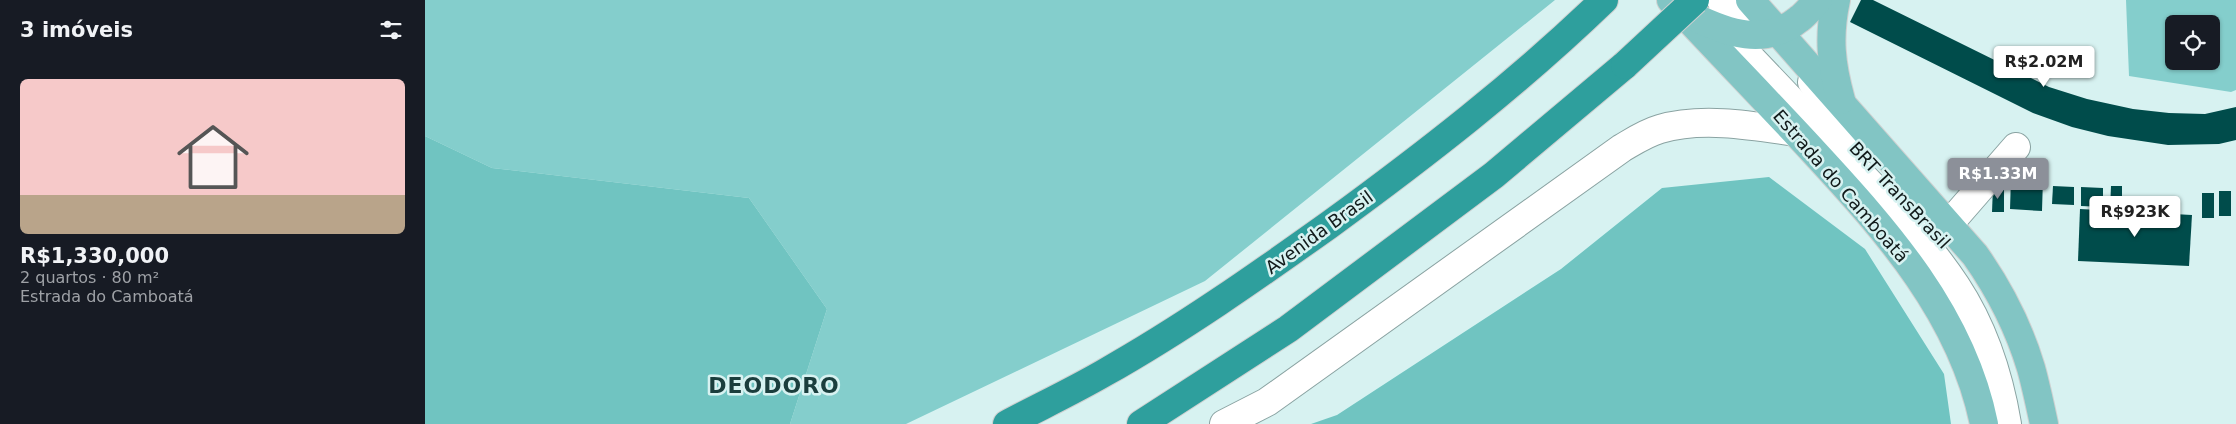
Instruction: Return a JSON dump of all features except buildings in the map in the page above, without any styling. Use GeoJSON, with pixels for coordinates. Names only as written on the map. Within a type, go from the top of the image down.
{"type":"FeatureCollection","features":[{"type":"Feature","properties":{"kind":"highway","name":"Avenida Brasil"},"geometry":{"type":"LineString","coordinates":[[1007,424],[1104,373],[1243,287],[1393,179],[1462,126],[1521,78],[1604,0]]}},
{"type":"Feature","properties":{"kind":"highway"},"geometry":{"type":"LineString","coordinates":[[1141,424],[1288,330],[1494,175],[1625,66],[1685,2]]}},
{"type":"Feature","properties":{"kind":"main road"},"geometry":{"type":"LineString","coordinates":[[1750,0],[1774,39],[1842,104],[1949,224],[1990,276],[2016,329],[2031,367],[2044,424]]}},
{"type":"Feature","properties":{"kind":"main road"},"geometry":{"type":"LineString","coordinates":[[1685,2],[1725,31],[1774,39],[1800,19],[1818,0]]}},
{"type":"Feature","properties":{"kind":"main road"},"geometry":{"type":"LineString","coordinates":[[1836,0],[1832,20],[1831,55],[1842,104]]}},
{"type":"Feature","properties":{"kind":"main road","name":"Estrada do Camboatá"},"geometry":{"type":"LineString","coordinates":[[1685,2],[1795,132],[1893,240],[1933,298],[1968,366],[1984,424]]}},
{"type":"Feature","properties":{"kind":"lane","name":"BRT TransBrasil"},"geometry":{"type":"LineString","coordinates":[[1721,0],[1774,39],[1835,136],[1932,253],[1958,289],[1992,362],[2001,392],[2007,424]]}},
{"type":"Feature","properties":{"kind":"lane","name":"BRT TransBrasil"},"geometry":{"type":"LineString","coordinates":[[1725,31],[1943,240],[1958,260],[1988,311],[2014,379],[2023,424]]}},
{"type":"Feature","properties":{"kind":"lane"},"geometry":{"type":"LineString","coordinates":[[1774,39],[1835,136]]}},
{"type":"Feature","properties":{"kind":"lane"},"geometry":{"type":"LineString","coordinates":[[1224,424],[1267,402],[1622,148],[1642,136],[1659,129],[1699,124],[1741,125],[1835,136]]}},
{"type":"Feature","properties":{"kind":"lane"},"geometry":{"type":"LineString","coordinates":[[1949,224],[2016,148]]}},
{"type":"Feature","properties":{"kind":"shaded area"},"geometry":{"type":"Polygon","coordinates":[[[425,0],[1555,0],[1205,281],[906,424],[790,424],[827,309],[749,198],[492,168],[425,136],[425,0]]]}},
{"type":"Feature","properties":{"kind":"shaded area"},"geometry":{"type":"Polygon","coordinates":[[[2126,0],[2236,0],[2236,90],[2231,92],[2129,76],[2126,0]]]}},
{"type":"Feature","properties":{"kind":"shaded area"},"geometry":{"type":"Polygon","coordinates":[[[425,136],[492,168],[749,198],[827,309],[790,424],[425,424],[425,136]]]}},
{"type":"Feature","properties":{"kind":"shaded area"},"geometry":{"type":"Polygon","coordinates":[[[1769,177],[1865,249],[1944,374],[1951,424],[1311,424],[1337,415],[1561,269],[1662,188],[1769,177]]]}},
{"type":"Feature","properties":{"kind":"district","name":"DEODORO"},"geometry":{"type":"Point","coordinates":[774,385]}}]}
